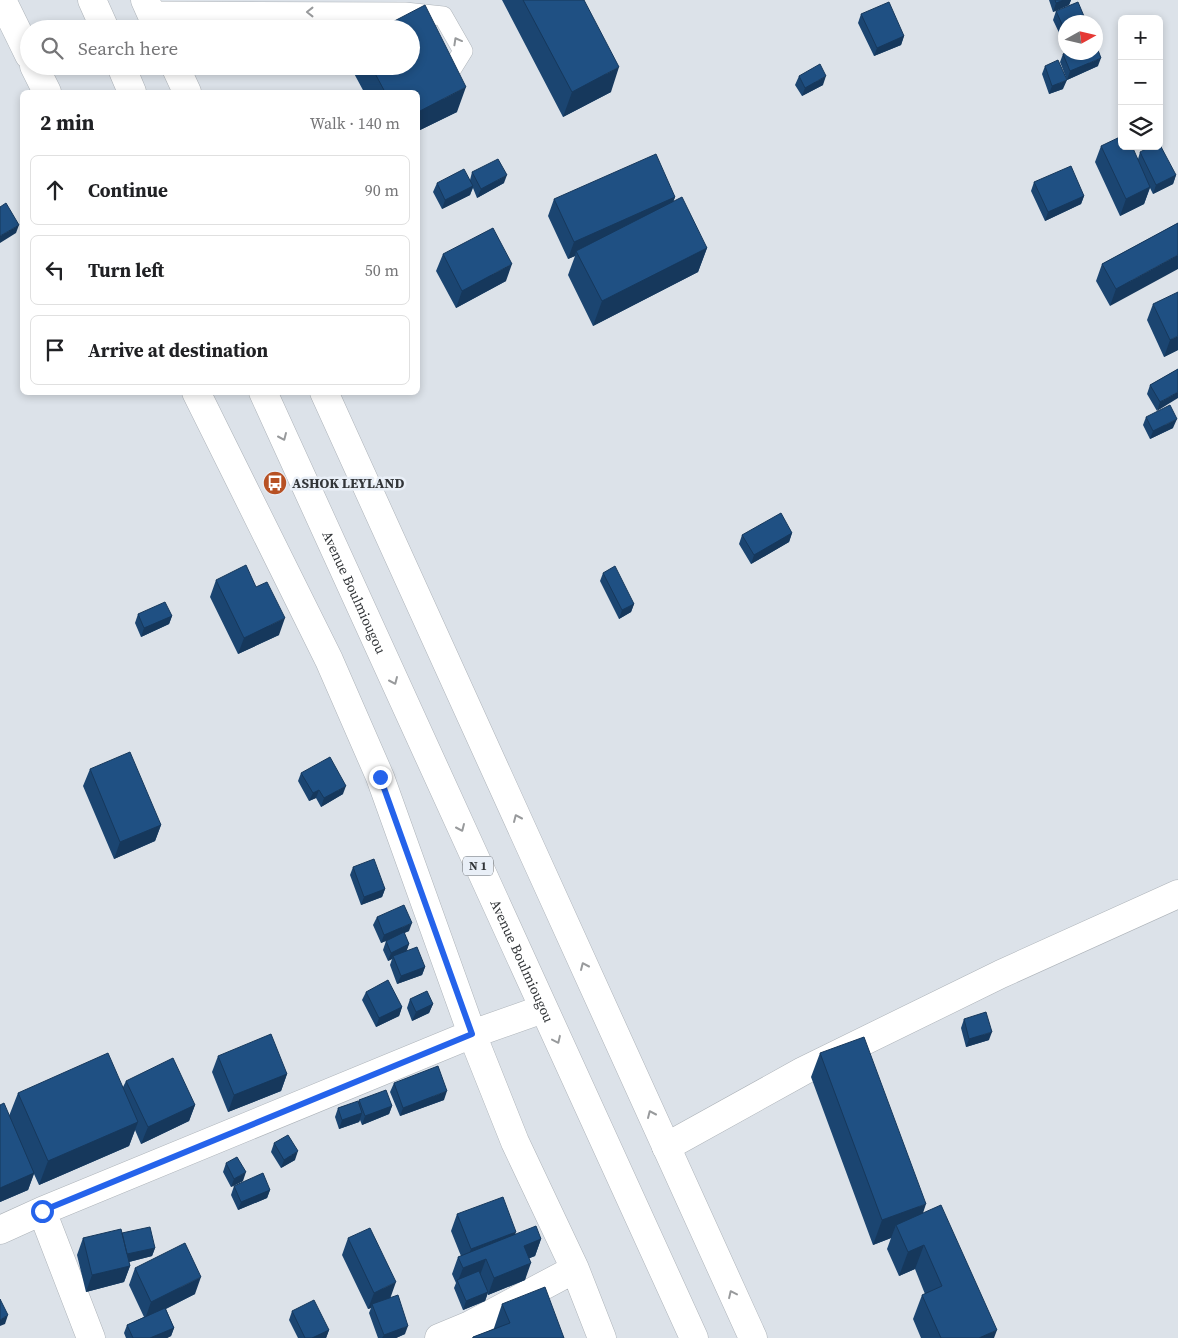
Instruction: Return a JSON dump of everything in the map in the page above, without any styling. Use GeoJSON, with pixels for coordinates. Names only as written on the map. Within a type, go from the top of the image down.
{"type":"FeatureCollection","features":[{"type":"Feature","properties":{"kind":"main road"},"geometry":{"type":"LineString","coordinates":[[2,0],[20,37]]}},
{"type":"Feature","properties":{"kind":"main road"},"geometry":{"type":"LineString","coordinates":[[92,0],[101,20]]}},
{"type":"Feature","properties":{"kind":"main road"},"geometry":{"type":"LineString","coordinates":[[38,75],[46,90]]}},
{"type":"Feature","properties":{"kind":"main road"},"geometry":{"type":"LineString","coordinates":[[125,75],[131,90]]}},
{"type":"Feature","properties":{"kind":"main road"},"geometry":{"type":"LineString","coordinates":[[180,75],[186,90]]}},
{"type":"Feature","properties":{"kind":"main road"},"geometry":{"type":"LineString","coordinates":[[197,395],[328,660],[380,777],[472,1034],[515,1142],[575,1269],[602,1338]]}},
{"type":"Feature","properties":{"kind":"main road","name":"Avenue Boulmiougou"},"geometry":{"type":"LineString","coordinates":[[264,395],[694,1338]]}},
{"type":"Feature","properties":{"kind":"main road"},"geometry":{"type":"LineString","coordinates":[[325,395],[753,1338]]}},
{"type":"Feature","properties":{"kind":"main road"},"geometry":{"type":"LineString","coordinates":[[666,1146],[803,1071],[1001,974],[1178,894]]}},
{"type":"Feature","properties":{"kind":"main road"},"geometry":{"type":"LineString","coordinates":[[0,1230],[472,1034],[543,1009]]}},
{"type":"Feature","properties":{"kind":"main road"},"geometry":{"type":"LineString","coordinates":[[42,1211],[91,1338]]}},
{"type":"Feature","properties":{"kind":"main road"},"geometry":{"type":"LineString","coordinates":[[439,1338],[468,1326],[575,1269]]}},
{"type":"Feature","properties":{"kind":"lane"},"geometry":{"type":"LineString","coordinates":[[152,13],[405,12],[443,16],[463,51],[443,83]]}},
{"type":"Feature","properties":{"kind":"building"},"geometry":{"type":"Polygon","coordinates":[[[523,0],[584,0],[619,67],[572,92],[523,0]]]}},
{"type":"Feature","properties":{"kind":"building"},"geometry":{"type":"Polygon","coordinates":[[[889,2],[904,36],[877,48],[861,14],[889,2]]]}},
{"type":"Feature","properties":{"kind":"building"},"geometry":{"type":"Polygon","coordinates":[[[1078,2],[1083,15],[1058,15],[1056,11],[1078,2]]]}},
{"type":"Feature","properties":{"kind":"building"},"geometry":{"type":"Polygon","coordinates":[[[425,5],[466,87],[420,111],[420,90],[384,90],[376,75],[420,75],[420,20],[396,20],[425,5]]]}},
{"type":"Feature","properties":{"kind":"building"},"geometry":{"type":"Polygon","coordinates":[[[1058,60],[1067,80],[1052,86],[1045,66],[1058,60]]]}},
{"type":"Feature","properties":{"kind":"building"},"geometry":{"type":"Polygon","coordinates":[[[1065,60],[1096,60],[1070,71],[1065,60]]]}},
{"type":"Feature","properties":{"kind":"building"},"geometry":{"type":"Polygon","coordinates":[[[820,64],[826,76],[805,88],[799,76],[820,64]]]}},
{"type":"Feature","properties":{"kind":"building"},"geometry":{"type":"Polygon","coordinates":[[[1118,138],[1118,150],[1134,150],[1150,187],[1126,199],[1101,146],[1118,138]]]}},
{"type":"Feature","properties":{"kind":"building"},"geometry":{"type":"Polygon","coordinates":[[[1144,150],[1163,150],[1176,175],[1156,185],[1140,152],[1144,150]]]}},
{"type":"Feature","properties":{"kind":"building"},"geometry":{"type":"Polygon","coordinates":[[[656,154],[675,197],[574,242],[554,199],[656,154]]]}},
{"type":"Feature","properties":{"kind":"building"},"geometry":{"type":"Polygon","coordinates":[[[498,159],[507,175],[481,189],[472,172],[498,159]]]}},
{"type":"Feature","properties":{"kind":"building"},"geometry":{"type":"Polygon","coordinates":[[[1071,166],[1084,196],[1048,212],[1034,182],[1071,166]]]}},
{"type":"Feature","properties":{"kind":"building"},"geometry":{"type":"Polygon","coordinates":[[[464,169],[473,186],[445,200],[437,183],[464,169]]]}},
{"type":"Feature","properties":{"kind":"building"},"geometry":{"type":"Polygon","coordinates":[[[682,197],[707,248],[602,301],[576,251],[682,197]]]}},
{"type":"Feature","properties":{"kind":"building"},"geometry":{"type":"Polygon","coordinates":[[[6,203],[19,225],[0,236],[0,207],[6,203]]]}},
{"type":"Feature","properties":{"kind":"building"},"geometry":{"type":"Polygon","coordinates":[[[1178,223],[1178,255],[1116,289],[1102,264],[1178,223]]]}},
{"type":"Feature","properties":{"kind":"building"},"geometry":{"type":"Polygon","coordinates":[[[493,228],[512,264],[462,291],[443,254],[493,228]]]}},
{"type":"Feature","properties":{"kind":"building"},"geometry":{"type":"Polygon","coordinates":[[[1178,292],[1178,336],[1170,340],[1153,304],[1178,292]]]}},
{"type":"Feature","properties":{"kind":"building"},"geometry":{"type":"Polygon","coordinates":[[[1178,369],[1178,392],[1160,402],[1150,385],[1178,369]]]}},
{"type":"Feature","properties":{"kind":"building"},"geometry":{"type":"Polygon","coordinates":[[[1170,405],[1177,419],[1153,431],[1146,417],[1170,405]]]}},
{"type":"Feature","properties":{"kind":"building"},"geometry":{"type":"Polygon","coordinates":[[[781,513],[792,533],[754,555],[742,535],[781,513]]]}},
{"type":"Feature","properties":{"kind":"building"},"geometry":{"type":"Polygon","coordinates":[[[246,565],[256,587],[267,582],[285,618],[244,638],[216,580],[246,565]]]}},
{"type":"Feature","properties":{"kind":"building"},"geometry":{"type":"Polygon","coordinates":[[[615,566],[634,604],[622,610],[603,573],[615,566]]]}},
{"type":"Feature","properties":{"kind":"building"},"geometry":{"type":"Polygon","coordinates":[[[165,602],[172,616],[144,628],[138,614],[165,602]]]}},
{"type":"Feature","properties":{"kind":"building"},"geometry":{"type":"Polygon","coordinates":[[[130,752],[161,825],[120,842],[90,769],[130,752]]]}},
{"type":"Feature","properties":{"kind":"building"},"geometry":{"type":"Polygon","coordinates":[[[330,757],[346,786],[324,798],[319,790],[313,793],[301,773],[330,757]]]}},
{"type":"Feature","properties":{"kind":"building"},"geometry":{"type":"Polygon","coordinates":[[[374,859],[385,889],[364,897],[353,867],[374,859]]]}},
{"type":"Feature","properties":{"kind":"building"},"geometry":{"type":"Polygon","coordinates":[[[404,905],[412,923],[384,935],[377,917],[404,905]]]}},
{"type":"Feature","properties":{"kind":"building"},"geometry":{"type":"Polygon","coordinates":[[[404,932],[409,944],[391,953],[386,941],[404,932]]]}},
{"type":"Feature","properties":{"kind":"building"},"geometry":{"type":"Polygon","coordinates":[[[417,947],[425,967],[401,976],[393,956],[417,947]]]}},
{"type":"Feature","properties":{"kind":"building"},"geometry":{"type":"Polygon","coordinates":[[[388,980],[402,1007],[379,1018],[366,992],[388,980]]]}},
{"type":"Feature","properties":{"kind":"building"},"geometry":{"type":"Polygon","coordinates":[[[427,991],[433,1004],[416,1012],[410,999],[427,991]]]}},
{"type":"Feature","properties":{"kind":"building"},"geometry":{"type":"Polygon","coordinates":[[[986,1012],[992,1032],[969,1039],[964,1019],[986,1012]]]}},
{"type":"Feature","properties":{"kind":"building"},"geometry":{"type":"Polygon","coordinates":[[[271,1034],[287,1074],[234,1095],[218,1056],[271,1034]]]}},
{"type":"Feature","properties":{"kind":"building"},"geometry":{"type":"Polygon","coordinates":[[[864,1037],[926,1204],[882,1220],[820,1053],[864,1037]]]}},
{"type":"Feature","properties":{"kind":"building"},"geometry":{"type":"Polygon","coordinates":[[[108,1053],[138,1122],[48,1161],[18,1093],[108,1053]]]}},
{"type":"Feature","properties":{"kind":"building"},"geometry":{"type":"Polygon","coordinates":[[[173,1058],[195,1105],[148,1127],[126,1081],[173,1058]]]}},
{"type":"Feature","properties":{"kind":"building"},"geometry":{"type":"Polygon","coordinates":[[[438,1066],[447,1091],[403,1108],[394,1083],[438,1066]]]}},
{"type":"Feature","properties":{"kind":"building"},"geometry":{"type":"Polygon","coordinates":[[[386,1090],[392,1106],[365,1116],[359,1100],[386,1090]]]}},
{"type":"Feature","properties":{"kind":"building"},"geometry":{"type":"Polygon","coordinates":[[[358,1101],[362,1113],[342,1120],[338,1108],[358,1101]]]}},
{"type":"Feature","properties":{"kind":"building"},"geometry":{"type":"Polygon","coordinates":[[[4,1103],[34,1173],[0,1188],[0,1105],[4,1103]]]}},
{"type":"Feature","properties":{"kind":"building"},"geometry":{"type":"Polygon","coordinates":[[[288,1135],[298,1151],[284,1160],[274,1143],[288,1135]]]}},
{"type":"Feature","properties":{"kind":"building"},"geometry":{"type":"Polygon","coordinates":[[[237,1157],[246,1172],[234,1179],[226,1163],[237,1157]]]}},
{"type":"Feature","properties":{"kind":"building"},"geometry":{"type":"Polygon","coordinates":[[[263,1173],[270,1190],[241,1202],[234,1186],[263,1173]]]}},
{"type":"Feature","properties":{"kind":"building"},"geometry":{"type":"Polygon","coordinates":[[[503,1197],[516,1232],[471,1249],[457,1214],[503,1197]]]}},
{"type":"Feature","properties":{"kind":"building"},"geometry":{"type":"Polygon","coordinates":[[[941,1205],[997,1330],[979,1338],[941,1338],[922,1295],[942,1286],[924,1245],[908,1252],[896,1225],[941,1205]]]}},
{"type":"Feature","properties":{"kind":"building"},"geometry":{"type":"Polygon","coordinates":[[[536,1226],[541,1239],[524,1246],[531,1263],[494,1278],[486,1259],[463,1268],[458,1257],[536,1226]]]}},
{"type":"Feature","properties":{"kind":"building"},"geometry":{"type":"Polygon","coordinates":[[[150,1227],[155,1248],[127,1254],[122,1233],[150,1227]]]}},
{"type":"Feature","properties":{"kind":"building"},"geometry":{"type":"Polygon","coordinates":[[[370,1228],[396,1282],[374,1293],[348,1238],[370,1228]]]}},
{"type":"Feature","properties":{"kind":"building"},"geometry":{"type":"Polygon","coordinates":[[[121,1229],[130,1266],[92,1275],[83,1238],[121,1229]]]}},
{"type":"Feature","properties":{"kind":"building"},"geometry":{"type":"Polygon","coordinates":[[[185,1243],[201,1277],[151,1302],[135,1268],[185,1243]]]}},
{"type":"Feature","properties":{"kind":"building"},"geometry":{"type":"Polygon","coordinates":[[[479,1271],[488,1292],[466,1301],[457,1280],[479,1271]]]}},
{"type":"Feature","properties":{"kind":"building"},"geometry":{"type":"Polygon","coordinates":[[[545,1287],[564,1338],[473,1338],[510,1323],[502,1304],[545,1287]]]}},
{"type":"Feature","properties":{"kind":"building"},"geometry":{"type":"Polygon","coordinates":[[[398,1295],[408,1326],[384,1335],[372,1304],[398,1295]]]}},
{"type":"Feature","properties":{"kind":"building"},"geometry":{"type":"Polygon","coordinates":[[[0,1299],[8,1315],[0,1320],[0,1299]]]}},
{"type":"Feature","properties":{"kind":"building"},"geometry":{"type":"Polygon","coordinates":[[[314,1300],[329,1330],[312,1338],[305,1338],[292,1311],[314,1300]]]}},
{"type":"Feature","properties":{"kind":"building"},"geometry":{"type":"Polygon","coordinates":[[[165,1308],[174,1328],[150,1338],[133,1338],[127,1325],[165,1308]]]}},
{"type":"Feature","properties":{"kind":"place","name":"ASHOK LEYLAND"},"geometry":{"type":"Point","coordinates":[275,483]}},
{"type":"Feature","properties":{"kind":"route"},"geometry":{"type":"LineString","coordinates":[[42,1211],[472,1034],[380,777]]}}]}
